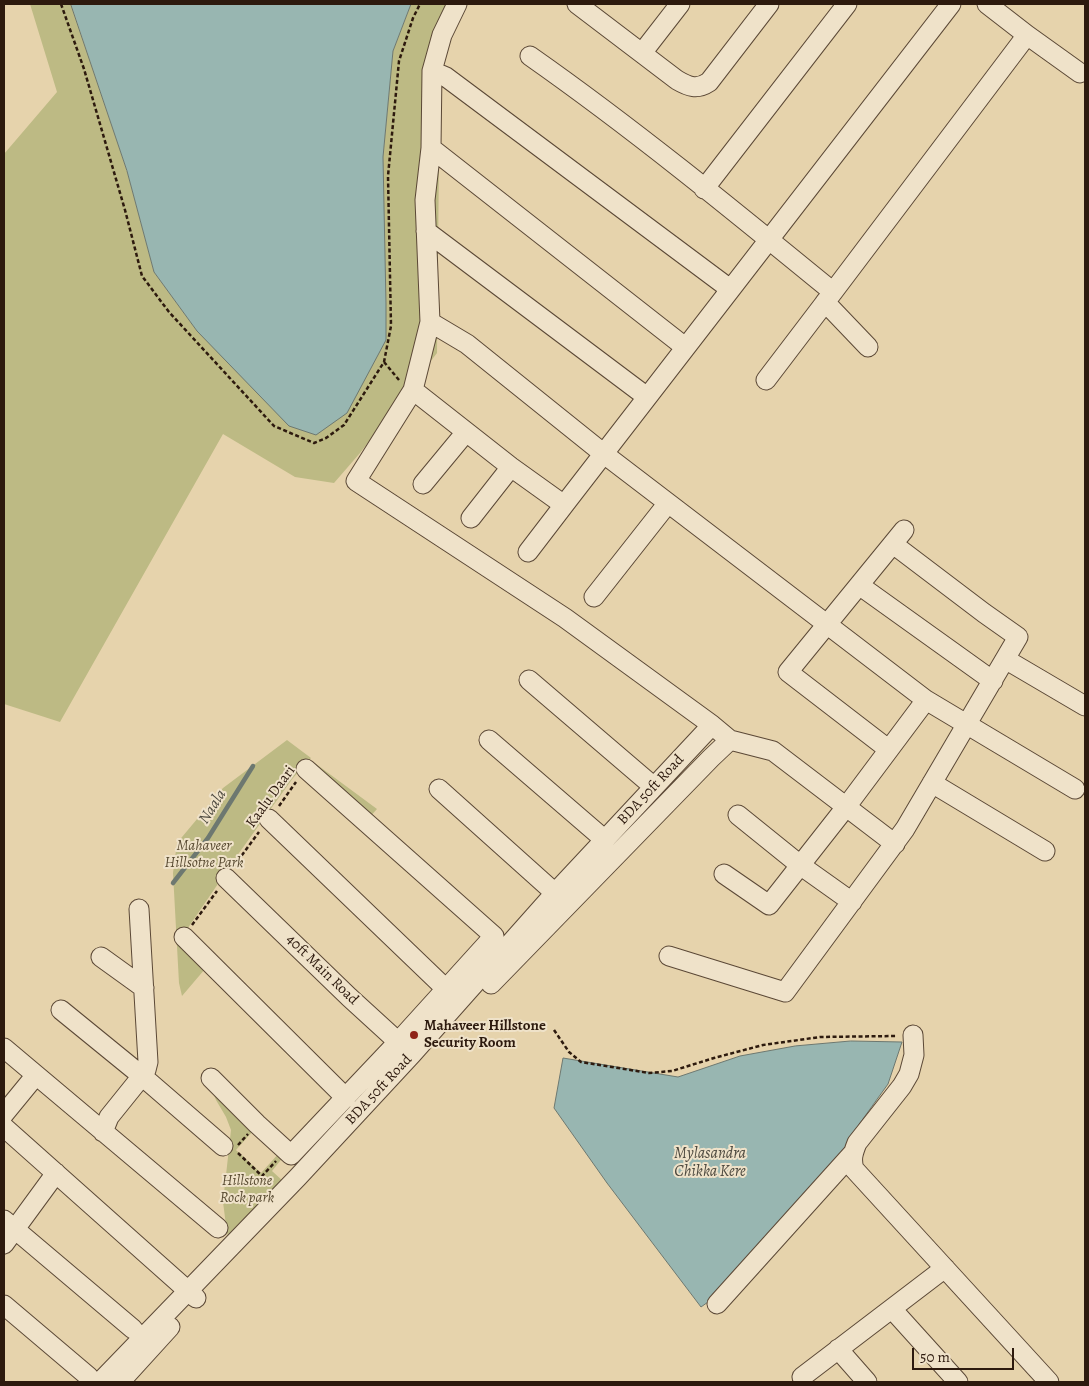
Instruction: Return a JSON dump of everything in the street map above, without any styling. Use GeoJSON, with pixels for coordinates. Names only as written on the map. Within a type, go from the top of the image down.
{"type":"FeatureCollection","features":[{"type":"Feature","properties":{"kind":"street"},"geometry":{"type":"LineString","coordinates":[[457,4],[442,35],[432,71],[430,148],[425,200],[430,322],[412,391],[356,481],[565,618],[730,740],[773,751],[895,844]]}},
{"type":"Feature","properties":{"kind":"street"},"geometry":{"type":"LineString","coordinates":[[642,54],[680,4]]}},
{"type":"Feature","properties":{"kind":"street"},"geometry":{"type":"LineString","coordinates":[[589,7],[642,54],[686,85],[702,86],[708,82],[769,4]]}},
{"type":"Feature","properties":{"kind":"street"},"geometry":{"type":"LineString","coordinates":[[704,189],[847,4]]}},
{"type":"Feature","properties":{"kind":"street"},"geometry":{"type":"LineString","coordinates":[[528,552],[951,4]]}},
{"type":"Feature","properties":{"kind":"street"},"geometry":{"type":"LineString","coordinates":[[987,4],[1080,74]]}},
{"type":"Feature","properties":{"kind":"street"},"geometry":{"type":"LineString","coordinates":[[766,380],[1027,35]]}},
{"type":"Feature","properties":{"kind":"street"},"geometry":{"type":"LineString","coordinates":[[530,56],[768,239],[829,297],[868,347]]}},
{"type":"Feature","properties":{"kind":"street"},"geometry":{"type":"LineString","coordinates":[[432,71],[446,77],[730,289]]}},
{"type":"Feature","properties":{"kind":"street"},"geometry":{"type":"LineString","coordinates":[[430,148],[685,347]]}},
{"type":"Feature","properties":{"kind":"street"},"geometry":{"type":"LineString","coordinates":[[426,231],[647,397]]}},
{"type":"Feature","properties":{"kind":"street"},"geometry":{"type":"LineString","coordinates":[[430,322],[467,344],[668,504],[926,700],[1075,789]]}},
{"type":"Feature","properties":{"kind":"street"},"geometry":{"type":"LineString","coordinates":[[412,391],[564,505]]}},
{"type":"Feature","properties":{"kind":"street"},"geometry":{"type":"LineString","coordinates":[[423,484],[466,432]]}},
{"type":"Feature","properties":{"kind":"street"},"geometry":{"type":"LineString","coordinates":[[471,518],[511,467]]}},
{"type":"Feature","properties":{"kind":"street"},"geometry":{"type":"LineString","coordinates":[[594,597],[668,504]]}},
{"type":"Feature","properties":{"kind":"street"},"geometry":{"type":"LineString","coordinates":[[670,956],[785,992],[905,829],[1018,637],[984,613],[898,537],[788,672],[888,749]]}},
{"type":"Feature","properties":{"kind":"street"},"geometry":{"type":"LineString","coordinates":[[859,585],[993,680]]}},
{"type":"Feature","properties":{"kind":"street"},"geometry":{"type":"LineString","coordinates":[[1005,659],[1085,706]]}},
{"type":"Feature","properties":{"kind":"street"},"geometry":{"type":"LineString","coordinates":[[529,680],[654,787]]}},
{"type":"Feature","properties":{"kind":"street"},"geometry":{"type":"LineString","coordinates":[[724,874],[769,905],[846,807],[926,700]]}},
{"type":"Feature","properties":{"kind":"street","name":"BDA 50ft Road"},"geometry":{"type":"LineString","coordinates":[[120,1382],[192,1294],[410,1052],[712,725]]}},
{"type":"Feature","properties":{"kind":"street"},"geometry":{"type":"LineString","coordinates":[[489,740],[605,840]]}},
{"type":"Feature","properties":{"kind":"street","name":"BDA 50ft Road"},"geometry":{"type":"LineString","coordinates":[[410,1052],[497,978],[710,758],[730,740]]}},
{"type":"Feature","properties":{"kind":"street"},"geometry":{"type":"LineString","coordinates":[[211,1078],[291,1155],[346,1098],[410,1052],[446,989],[494,936],[306,769]]}},
{"type":"Feature","properties":{"kind":"street"},"geometry":{"type":"LineString","coordinates":[[932,783],[1045,851]]}},
{"type":"Feature","properties":{"kind":"street"},"geometry":{"type":"LineString","coordinates":[[439,789],[555,893]]}},
{"type":"Feature","properties":{"kind":"street"},"geometry":{"type":"LineString","coordinates":[[738,815],[800,865],[852,902]]}},
{"type":"Feature","properties":{"kind":"street"},"geometry":{"type":"LineString","coordinates":[[269,819],[446,989]]}},
{"type":"Feature","properties":{"kind":"street","name":"40ft Main Road"},"geometry":{"type":"LineString","coordinates":[[226,878],[349,997],[410,1052]]}},
{"type":"Feature","properties":{"kind":"street"},"geometry":{"type":"LineString","coordinates":[[103,1132],[109,1116],[142,1076],[148,1062],[139,909]]}},
{"type":"Feature","properties":{"kind":"street"},"geometry":{"type":"LineString","coordinates":[[184,937],[346,1098]]}},
{"type":"Feature","properties":{"kind":"street"},"geometry":{"type":"LineString","coordinates":[[101,957],[144,988]]}},
{"type":"Feature","properties":{"kind":"street"},"geometry":{"type":"LineString","coordinates":[[62,1010],[223,1146]]}},
{"type":"Feature","properties":{"kind":"street"},"geometry":{"type":"LineString","coordinates":[[913,1036],[914,1055],[909,1074],[902,1086],[857,1143],[852,1160],[854,1170],[1049,1382]]}},
{"type":"Feature","properties":{"kind":"street"},"geometry":{"type":"LineString","coordinates":[[4,1048],[218,1228]]}},
{"type":"Feature","properties":{"kind":"street"},"geometry":{"type":"LineString","coordinates":[[4,1114],[36,1075]]}},
{"type":"Feature","properties":{"kind":"street"},"geometry":{"type":"LineString","coordinates":[[4,1127],[192,1294]]}},
{"type":"Feature","properties":{"kind":"street"},"geometry":{"type":"LineString","coordinates":[[717,1304],[853,1153]]}},
{"type":"Feature","properties":{"kind":"street"},"geometry":{"type":"LineString","coordinates":[[56,1173],[8,1231],[133,1329]]}},
{"type":"Feature","properties":{"kind":"street"},"geometry":{"type":"LineString","coordinates":[[802,1376],[945,1268]]}},
{"type":"Feature","properties":{"kind":"street","name":"BDA 50ft Road"},"geometry":{"type":"LineString","coordinates":[[95,1380],[192,1294]]}},
{"type":"Feature","properties":{"kind":"street"},"geometry":{"type":"LineString","coordinates":[[4,1305],[95,1380]]}},
{"type":"Feature","properties":{"kind":"street"},"geometry":{"type":"LineString","coordinates":[[892,1309],[958,1382]]}},
{"type":"Feature","properties":{"kind":"street"},"geometry":{"type":"LineString","coordinates":[[838,1349],[867,1382]]}},
{"type":"Feature","properties":{"kind":"path"},"geometry":{"type":"LineString","coordinates":[[61,4],[86,79],[125,210],[142,276],[169,312],[274,426],[314,444],[344,425],[384,362],[391,326],[388,176],[399,61],[413,18],[420,4]]}},
{"type":"Feature","properties":{"kind":"path"},"geometry":{"type":"LineString","coordinates":[[384,362],[412,391]]}},
{"type":"Feature","properties":{"kind":"path","name":"Kaalu Daari"},"geometry":{"type":"LineString","coordinates":[[184,937],[306,769]]}},
{"type":"Feature","properties":{"kind":"path"},"geometry":{"type":"LineString","coordinates":[[554,1030],[569,1052],[581,1062],[649,1073],[672,1071],[763,1045],[820,1037],[913,1036]]}},
{"type":"Feature","properties":{"kind":"path"},"geometry":{"type":"LineString","coordinates":[[257,1124],[234,1150],[255,1170],[262,1176],[286,1151]]}},
{"type":"Feature","properties":{"kind":"green space"},"geometry":{"type":"Polygon","coordinates":[[[30,4],[71,4],[127,171],[154,272],[197,331],[386,339],[383,157],[393,51],[411,4],[464,4],[440,61],[437,353],[360,453],[334,483],[295,477],[223,434],[60,722],[4,704],[4,154],[57,92],[30,4]]]}},
{"type":"Feature","properties":{"kind":"green space","name":"Mahaveer Hillsotne Park"},"geometry":{"type":"Polygon","coordinates":[[[287,740],[311,758],[293,778],[177,944],[205,969],[182,996],[179,983],[173,873],[177,843],[223,788],[287,740]]]}},
{"type":"Feature","properties":{"kind":"green space"},"geometry":{"type":"Polygon","coordinates":[[[312,761],[377,809],[368,819],[306,769],[312,761]]]}},
{"type":"Feature","properties":{"kind":"green space","name":"Hillstone Rock park"},"geometry":{"type":"Polygon","coordinates":[[[204,1071],[257,1124],[236,1150],[261,1173],[280,1152],[284,1156],[272,1171],[284,1182],[228,1236],[223,1202],[231,1130],[204,1071]]]}},
{"type":"Feature","properties":{"kind":"water"},"geometry":{"type":"Polygon","coordinates":[[[71,4],[411,4],[393,51],[383,157],[386,340],[347,413],[316,435],[289,426],[197,331],[154,272],[127,171],[71,4]]]}},
{"type":"Feature","properties":{"kind":"water","name":"Mylasandra Chikka Kere"},"geometry":{"type":"Polygon","coordinates":[[[851,1041],[902,1042],[888,1084],[860,1123],[842,1158],[736,1282],[701,1307],[607,1183],[554,1108],[563,1058],[678,1077],[740,1056],[795,1046],[851,1041]]]}},
{"type":"Feature","properties":{"kind":"waterway","name":"Naala"},"geometry":{"type":"LineString","coordinates":[[173,883],[208,838],[253,766]]}},
{"type":"Feature","properties":{"kind":"place","name":"Mahaveer Hillstone Security Room"},"geometry":{"type":"Point","coordinates":[414,1035]}}]}
